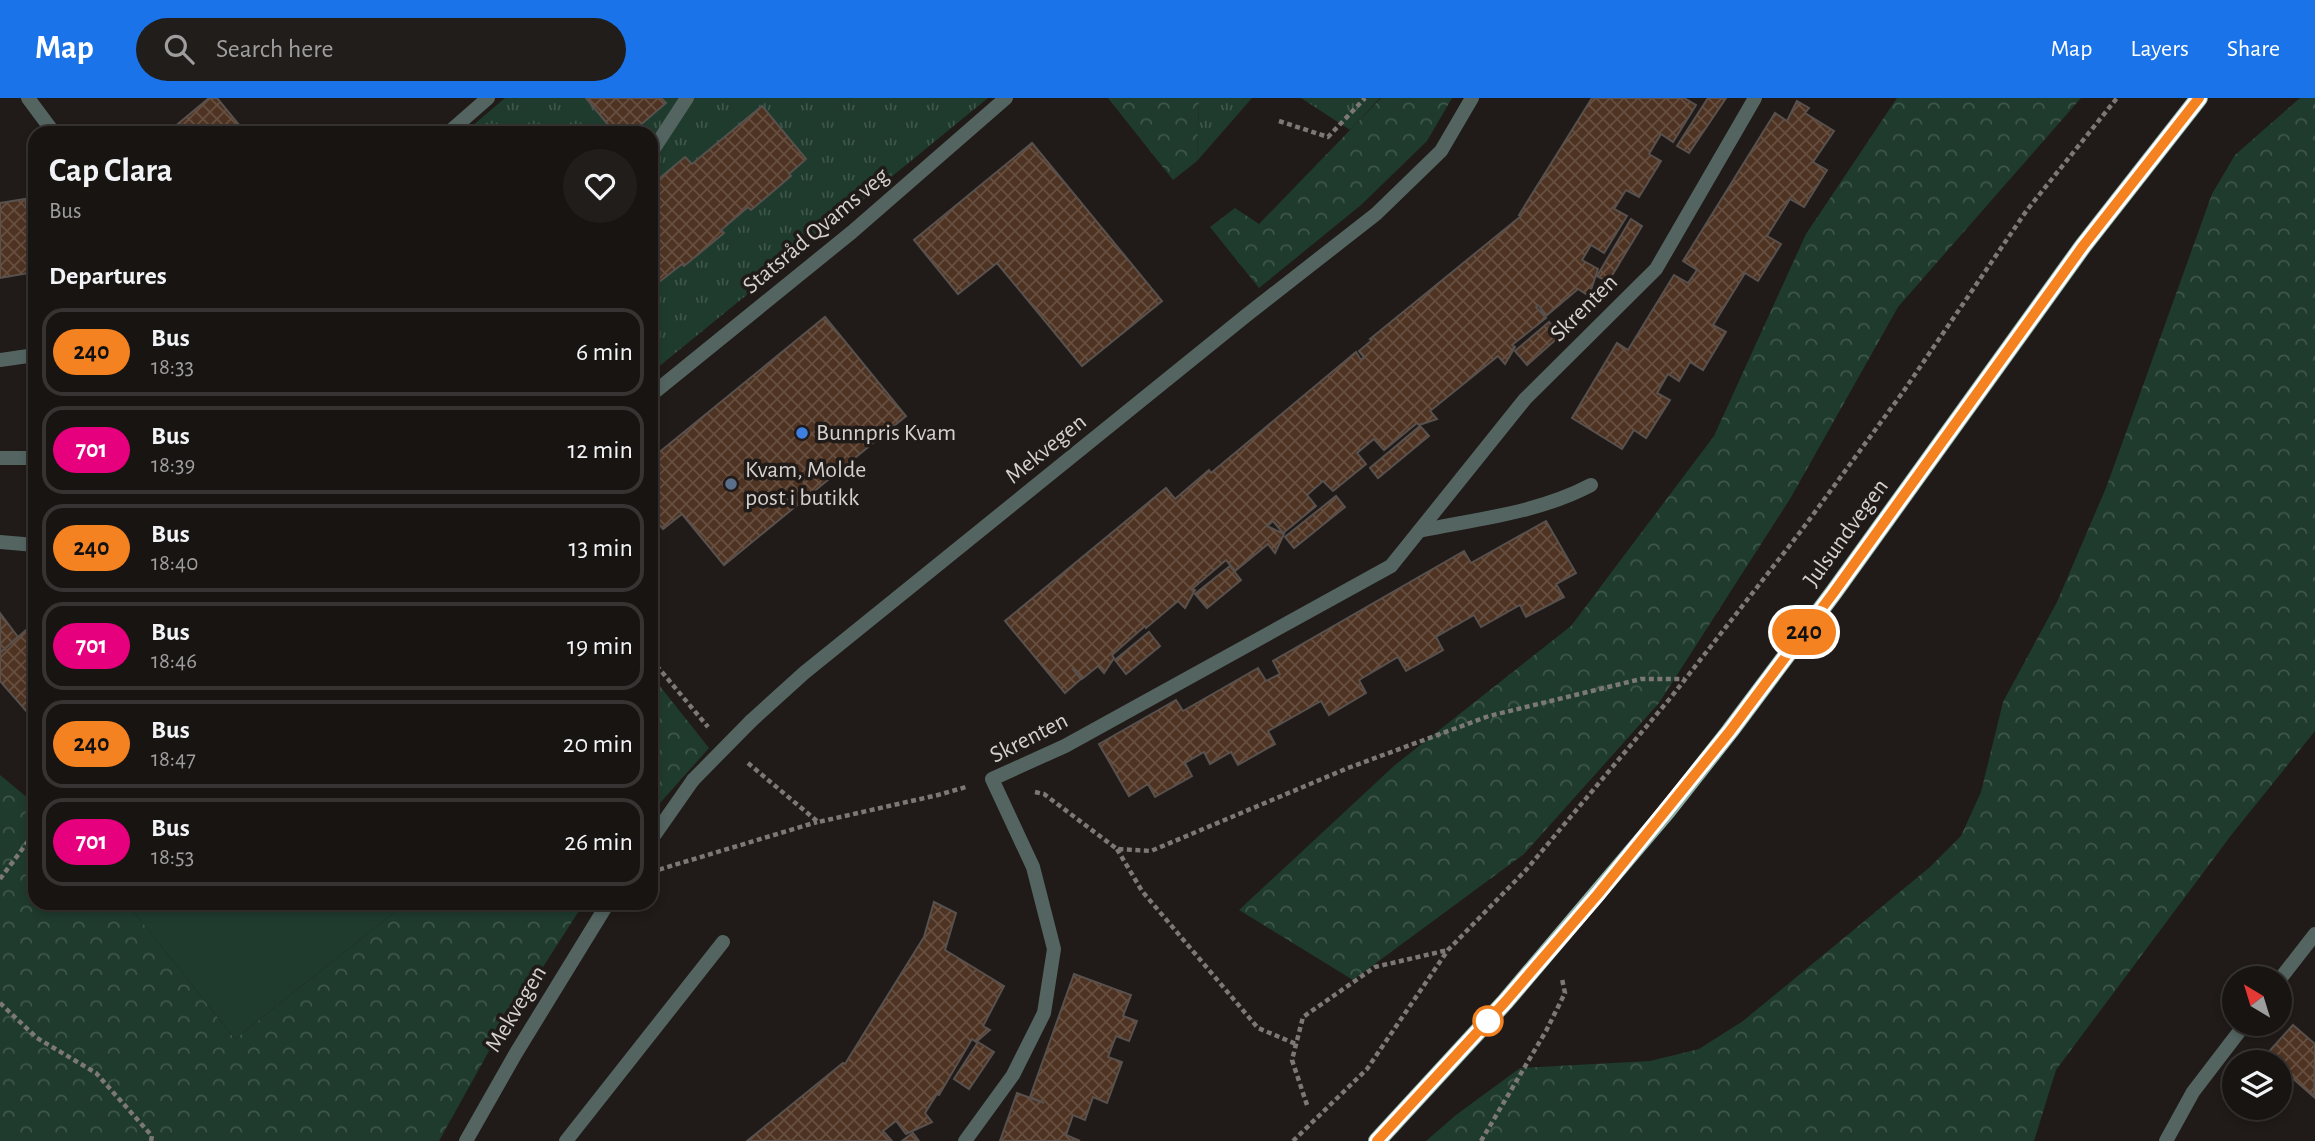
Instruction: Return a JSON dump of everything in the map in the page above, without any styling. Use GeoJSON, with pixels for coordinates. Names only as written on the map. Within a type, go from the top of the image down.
{"type":"FeatureCollection","features":[{"type":"Feature","properties":{"kind":"main road","name":"Julsundvegen"},"geometry":{"type":"LineString","coordinates":[[1377,1141],[1488,1021],[1667,811],[1842,581],[2083,246],[2199,98]]}},
{"type":"Feature","properties":{"kind":"street"},"geometry":{"type":"LineString","coordinates":[[29,98],[49,126]]}},
{"type":"Feature","properties":{"kind":"street"},"geometry":{"type":"LineString","coordinates":[[456,126],[488,98]]}},
{"type":"Feature","properties":{"kind":"street"},"geometry":{"type":"LineString","coordinates":[[658,142],[687,98]]}},
{"type":"Feature","properties":{"kind":"street","name":"Statsråd Qvams veg"},"geometry":{"type":"LineString","coordinates":[[658,389],[852,233],[1006,98]]}},
{"type":"Feature","properties":{"kind":"street","name":"Mekvegen"},"geometry":{"type":"LineString","coordinates":[[658,830],[693,780],[751,720],[804,673],[1248,314],[1376,214],[1441,151],[1472,98]]}},
{"type":"Feature","properties":{"kind":"street","name":"Skrenten"},"geometry":{"type":"LineString","coordinates":[[965,1141],[1013,1075],[1044,1013],[1054,949],[1033,867],[992,779],[1065,746],[1391,566],[1525,399],[1656,269],[1755,98]]}},
{"type":"Feature","properties":{"kind":"street"},"geometry":{"type":"LineString","coordinates":[[0,360],[28,356]]}},
{"type":"Feature","properties":{"kind":"street"},"geometry":{"type":"LineString","coordinates":[[0,458],[28,458]]}},
{"type":"Feature","properties":{"kind":"street"},"geometry":{"type":"LineString","coordinates":[[1419,531],[1544,505],[1566,498],[1591,485]]}},
{"type":"Feature","properties":{"kind":"street"},"geometry":{"type":"LineString","coordinates":[[0,542],[28,544]]}},
{"type":"Feature","properties":{"kind":"street","name":"Mekvegen"},"geometry":{"type":"LineString","coordinates":[[466,1141],[516,1053],[604,910]]}},
{"type":"Feature","properties":{"kind":"street"},"geometry":{"type":"LineString","coordinates":[[2290,966],[2315,934]]}},
{"type":"Feature","properties":{"kind":"street"},"geometry":{"type":"LineString","coordinates":[[566,1141],[723,942]]}},
{"type":"Feature","properties":{"kind":"street"},"geometry":{"type":"LineString","coordinates":[[2166,1141],[2193,1091],[2236,1036]]}},
{"type":"Feature","properties":{"kind":"path"},"geometry":{"type":"LineString","coordinates":[[1279,121],[1328,137],[1365,98]]}},
{"type":"Feature","properties":{"kind":"path"},"geometry":{"type":"LineString","coordinates":[[1293,1141],[1367,1069],[1448,950],[1526,870],[1685,679],[1801,531],[1903,392],[2027,210],[2117,98]]}},
{"type":"Feature","properties":{"kind":"path"},"geometry":{"type":"LineString","coordinates":[[658,667],[712,733]]}},
{"type":"Feature","properties":{"kind":"path"},"geometry":{"type":"LineString","coordinates":[[1117,849],[1152,851],[1348,768],[1489,716],[1641,679],[1685,679]]}},
{"type":"Feature","properties":{"kind":"path"},"geometry":{"type":"LineString","coordinates":[[744,760],[818,822]]}},
{"type":"Feature","properties":{"kind":"path"},"geometry":{"type":"LineString","coordinates":[[658,870],[818,822],[938,795],[992,779],[1044,794],[1117,849],[1142,891],[1258,1028],[1296,1045]]}},
{"type":"Feature","properties":{"kind":"path"},"geometry":{"type":"LineString","coordinates":[[0,879],[28,841]]}},
{"type":"Feature","properties":{"kind":"path"},"geometry":{"type":"LineString","coordinates":[[1481,1141],[1546,1031],[1565,993],[1555,944]]}},
{"type":"Feature","properties":{"kind":"path"},"geometry":{"type":"LineString","coordinates":[[1307,1105],[1292,1060],[1303,1017],[1375,967],[1448,950]]}},
{"type":"Feature","properties":{"kind":"path"},"geometry":{"type":"LineString","coordinates":[[0,1003],[37,1038],[96,1073],[152,1136],[151,1141]]}},
{"type":"Feature","properties":{"kind":"green space"},"geometry":{"type":"Polygon","coordinates":[[[505,98],[988,98],[658,367],[658,126],[472,126],[505,98]]]}},
{"type":"Feature","properties":{"kind":"green space"},"geometry":{"type":"Polygon","coordinates":[[[1108,98],[1199,98],[1197,161],[1173,180],[1108,98]]]}},
{"type":"Feature","properties":{"kind":"green space"},"geometry":{"type":"Polygon","coordinates":[[[1199,98],[1252,98],[1197,161],[1199,98]]]}},
{"type":"Feature","properties":{"kind":"green space"},"geometry":{"type":"Polygon","coordinates":[[[1301,98],[1380,98],[1350,130],[1301,98]]]}},
{"type":"Feature","properties":{"kind":"green space"},"geometry":{"type":"Polygon","coordinates":[[[1381,98],[1452,98],[1427,141],[1361,205],[1259,288],[1210,227],[1235,208],[1259,224],[1381,98]]]}},
{"type":"Feature","properties":{"kind":"green space"},"geometry":{"type":"Polygon","coordinates":[[[1897,98],[2081,98],[1898,307],[1790,499],[1659,703],[1524,854],[1353,980],[1239,910],[1395,765],[1571,626],[1714,436],[1806,234],[1897,98]]]}},
{"type":"Feature","properties":{"kind":"green space"},"geometry":{"type":"Polygon","coordinates":[[[2300,98],[2315,98],[2315,731],[2232,834],[2056,1070],[2034,1141],[1426,1141],[1456,1115],[1520,1068],[1650,1061],[1699,1049],[1743,1021],[1930,867],[1961,836],[1981,792],[2003,702],[2057,602],[2106,488],[2212,194],[2235,155],[2300,98]]]}},
{"type":"Feature","properties":{"kind":"green space"},"geometry":{"type":"Polygon","coordinates":[[[658,684],[709,748],[658,805],[658,684]]]}},
{"type":"Feature","properties":{"kind":"green space"},"geometry":{"type":"Polygon","coordinates":[[[0,775],[28,798],[28,910],[133,910],[235,1039],[397,910],[580,910],[489,1051],[439,1141],[0,1141],[0,775]]]}},
{"type":"Feature","properties":{"kind":"green space"},"geometry":{"type":"Polygon","coordinates":[[[133,910],[397,910],[235,1039],[133,910]]]}},
{"type":"Feature","properties":{"kind":"building"},"geometry":{"type":"Polygon","coordinates":[[[209,98],[217,98],[240,126],[175,126],[209,98]]]}},
{"type":"Feature","properties":{"kind":"building"},"geometry":{"type":"Polygon","coordinates":[[[586,98],[661,98],[666,103],[639,126],[609,126],[586,98]]]}},
{"type":"Feature","properties":{"kind":"building"},"geometry":{"type":"Polygon","coordinates":[[[1592,98],[1684,98],[1696,105],[1673,142],[1661,134],[1649,154],[1661,161],[1639,197],[1626,190],[1614,209],[1627,216],[1604,253],[1591,245],[1582,260],[1598,269],[1589,296],[1578,289],[1546,316],[1538,305],[1536,307],[1546,318],[1512,345],[1515,347],[1505,364],[1498,356],[1430,411],[1437,419],[1419,425],[1417,423],[1384,450],[1374,439],[1357,453],[1366,464],[1333,491],[1323,481],[1307,495],[1316,506],[1283,533],[1273,521],[1267,526],[1284,534],[1275,553],[1268,544],[1235,571],[1226,560],[1192,589],[1195,590],[1185,608],[1178,601],[1112,655],[1114,658],[1104,673],[1098,666],[1082,679],[1072,668],[1081,679],[1065,693],[1005,621],[1166,488],[1175,499],[1209,470],[1211,473],[1356,352],[1361,360],[1364,357],[1359,351],[1372,340],[1370,339],[1521,216],[1519,215],[1592,98]]]}},
{"type":"Feature","properties":{"kind":"building"},"geometry":{"type":"Polygon","coordinates":[[[1708,98],[1726,98],[1689,153],[1677,146],[1708,98]]]}},
{"type":"Feature","properties":{"kind":"building"},"geometry":{"type":"Polygon","coordinates":[[[1797,101],[1809,108],[1805,113],[1834,131],[1813,162],[1827,170],[1804,207],[1790,199],[1767,236],[1781,244],[1758,281],[1745,273],[1713,325],[1726,332],[1703,370],[1690,362],[1679,381],[1668,374],[1657,393],[1670,400],[1646,438],[1634,430],[1622,449],[1572,418],[1617,343],[1628,350],[1674,275],[1688,283],[1697,270],[1683,261],[1775,113],[1787,121],[1797,101]]]}},
{"type":"Feature","properties":{"kind":"building"},"geometry":{"type":"Polygon","coordinates":[[[762,106],[806,159],[789,174],[791,176],[751,210],[748,207],[721,230],[724,233],[684,266],[682,264],[658,283],[658,180],[685,157],[692,164],[762,106]]]}},
{"type":"Feature","properties":{"kind":"building"},"geometry":{"type":"Polygon","coordinates":[[[1032,143],[1162,301],[1082,366],[997,263],[958,294],[914,240],[1032,143]]]}},
{"type":"Feature","properties":{"kind":"building"},"geometry":{"type":"Polygon","coordinates":[[[25,199],[28,214],[28,273],[0,278],[0,203],[25,199]]]}},
{"type":"Feature","properties":{"kind":"building"},"geometry":{"type":"Polygon","coordinates":[[[1631,219],[1642,226],[1608,282],[1597,276],[1631,219]]]}},
{"type":"Feature","properties":{"kind":"building"},"geometry":{"type":"Polygon","coordinates":[[[825,317],[906,416],[724,565],[682,514],[663,529],[658,523],[658,453],[825,317]]]}},
{"type":"Feature","properties":{"kind":"building"},"geometry":{"type":"Polygon","coordinates":[[[1549,322],[1561,335],[1527,365],[1515,351],[1549,322]]]}},
{"type":"Feature","properties":{"kind":"building"},"geometry":{"type":"Polygon","coordinates":[[[1420,426],[1429,436],[1378,478],[1370,468],[1420,426]]]}},
{"type":"Feature","properties":{"kind":"building"},"geometry":{"type":"Polygon","coordinates":[[[1336,496],[1345,507],[1294,548],[1285,537],[1336,496]]]}},
{"type":"Feature","properties":{"kind":"building"},"geometry":{"type":"Polygon","coordinates":[[[1546,521],[1576,573],[1556,584],[1564,597],[1526,617],[1520,605],[1481,627],[1474,615],[1436,637],[1443,650],[1406,671],[1398,657],[1359,680],[1366,693],[1329,715],[1321,701],[1268,731],[1275,744],[1238,765],[1231,752],[1210,764],[1204,752],[1185,763],[1192,776],[1155,797],[1148,784],[1129,796],[1099,744],[1176,700],[1183,711],[1258,668],[1266,681],[1280,674],[1273,661],[1464,551],[1471,563],[1546,521]]]}},
{"type":"Feature","properties":{"kind":"building"},"geometry":{"type":"Polygon","coordinates":[[[1230,566],[1241,580],[1207,608],[1195,594],[1230,566]]]}},
{"type":"Feature","properties":{"kind":"building"},"geometry":{"type":"Polygon","coordinates":[[[0,613],[18,637],[0,653],[0,613]]]}},
{"type":"Feature","properties":{"kind":"building"},"geometry":{"type":"Polygon","coordinates":[[[28,628],[28,713],[0,681],[0,653],[28,628]]]}},
{"type":"Feature","properties":{"kind":"building"},"geometry":{"type":"Polygon","coordinates":[[[1149,632],[1160,646],[1126,674],[1115,660],[1149,632]]]}},
{"type":"Feature","properties":{"kind":"building"},"geometry":{"type":"Polygon","coordinates":[[[934,902],[956,913],[945,950],[1004,986],[983,1026],[990,1030],[976,1042],[972,1039],[939,1095],[937,1094],[925,1113],[932,1122],[906,1134],[896,1121],[883,1131],[892,1141],[747,1141],[845,1064],[924,937],[934,902]]]}},
{"type":"Feature","properties":{"kind":"building"},"geometry":{"type":"Polygon","coordinates":[[[1074,974],[1131,995],[1123,1016],[1137,1021],[1129,1041],[1116,1036],[1108,1057],[1122,1062],[1107,1103],[1093,1097],[1085,1120],[1073,1115],[1066,1135],[1080,1141],[1000,1141],[1017,1093],[1044,1103],[1030,1097],[1074,974]]]}},
{"type":"Feature","properties":{"kind":"building"},"geometry":{"type":"Polygon","coordinates":[[[2292,1026],[2315,1044],[2314,1097],[2292,1078],[2292,1050],[2270,1050],[2283,1036],[2292,1036],[2292,1026]]]}},
{"type":"Feature","properties":{"kind":"building"},"geometry":{"type":"Polygon","coordinates":[[[978,1042],[994,1052],[969,1089],[954,1079],[978,1042]]]}},
{"type":"Feature","properties":{"kind":"building"},"geometry":{"type":"Polygon","coordinates":[[[913,1133],[919,1141],[902,1141],[913,1133]]]}},
{"type":"Feature","properties":{"kind":"bus line","name":"240"},"geometry":{"type":"LineString","coordinates":[[1377,1141],[1505,1002],[1667,811],[1834,592],[2083,246],[2199,98]]}},
{"type":"Feature","properties":{"kind":"place","name":"Bunnpris Kvam"},"geometry":{"type":"Point","coordinates":[802,433]}},
{"type":"Feature","properties":{"kind":"place","name":"Kvam, Molde post i butikk"},"geometry":{"type":"Point","coordinates":[731,484]}}]}
